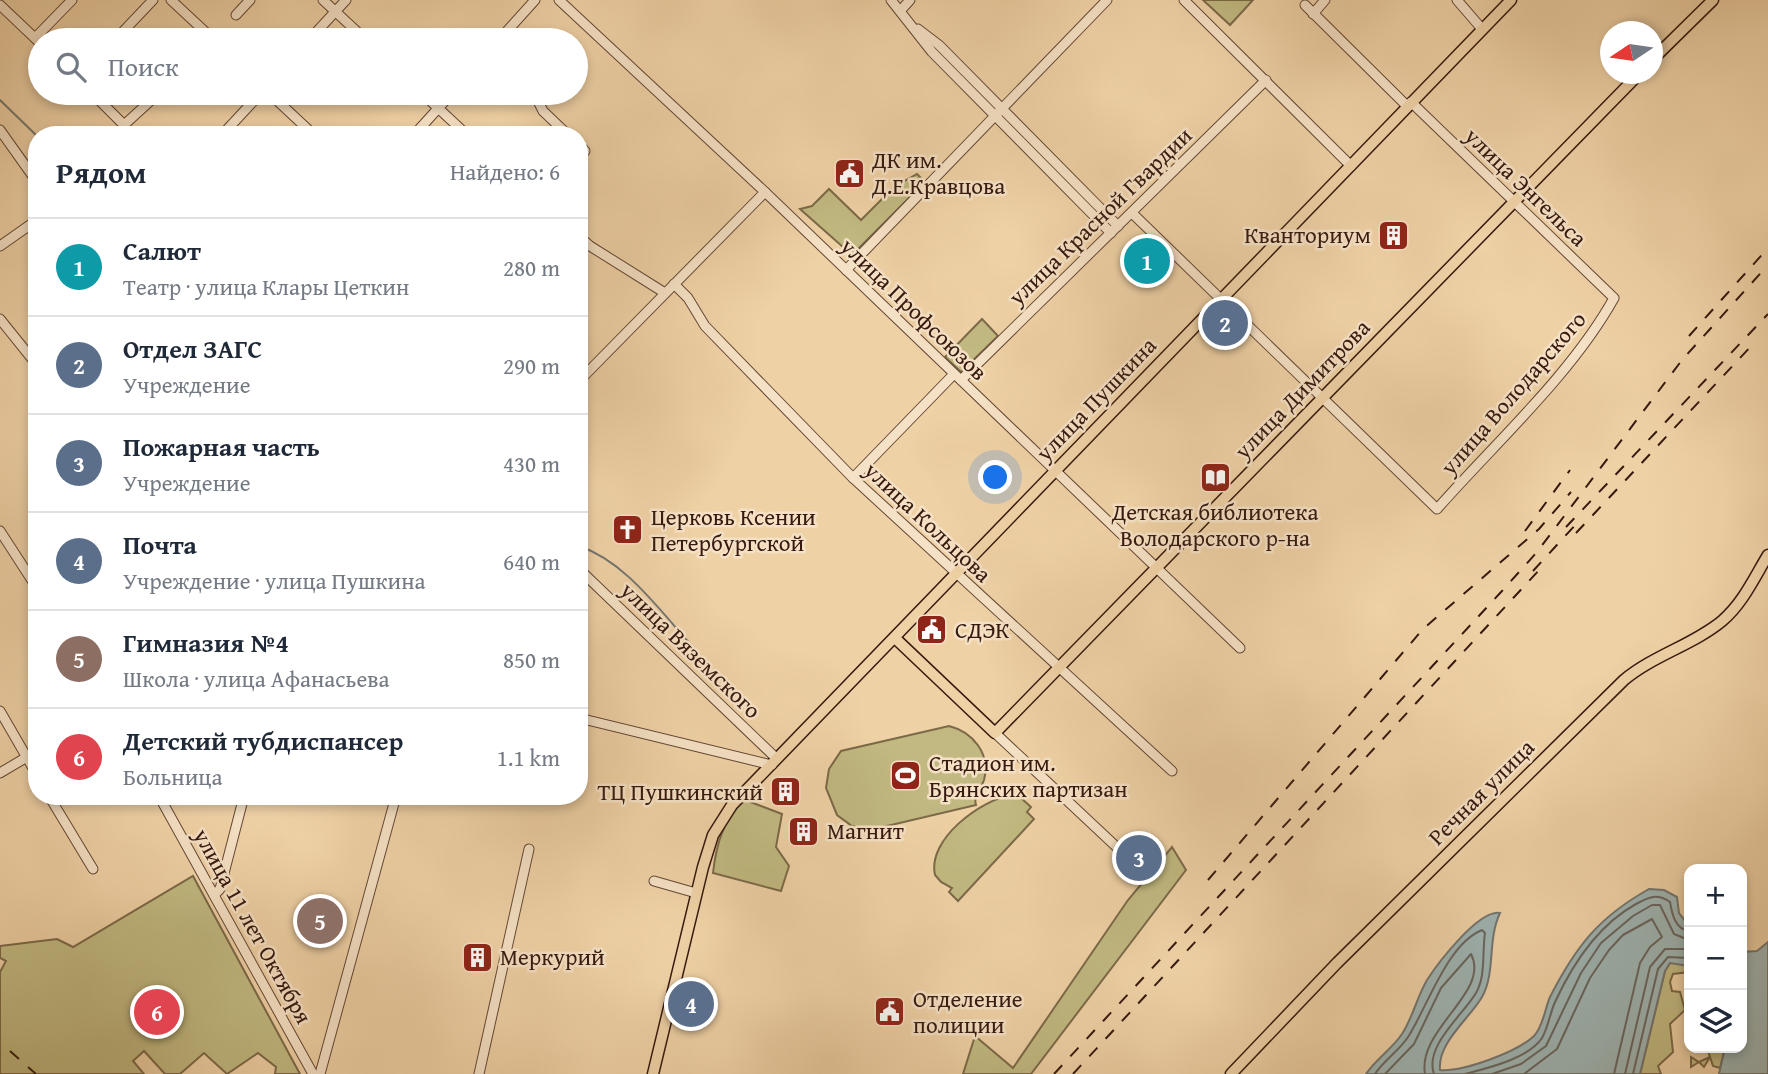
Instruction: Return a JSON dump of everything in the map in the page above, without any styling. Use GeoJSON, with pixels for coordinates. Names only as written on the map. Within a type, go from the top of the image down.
{"type":"FeatureCollection","features":[{"type":"Feature","properties":{"kind":"main road","name":"улица Пушкина"},"geometry":{"type":"LineString","coordinates":[[653,1074],[696,893],[713,835],[732,805],[1224,300],[1511,0]]}},
{"type":"Feature","properties":{"kind":"main road"},"geometry":{"type":"LineString","coordinates":[[1663,50],[1713,0]]}},
{"type":"Feature","properties":{"kind":"main road","name":"улица Димитрова"},"geometry":{"type":"LineString","coordinates":[[995,733],[1629,84]]}},
{"type":"Feature","properties":{"kind":"main road","name":"Речная улица"},"geometry":{"type":"LineString","coordinates":[[1230,1074],[1337,963],[1624,680],[1644,663],[1725,619],[1741,601],[1768,555]]}},
{"type":"Feature","properties":{"kind":"main road"},"geometry":{"type":"LineString","coordinates":[[895,638],[995,733]]}},
{"type":"Feature","properties":{"kind":"street"},"geometry":{"type":"LineString","coordinates":[[49,28],[72,0]]}},
{"type":"Feature","properties":{"kind":"street"},"geometry":{"type":"LineString","coordinates":[[126,28],[153,0]]}},
{"type":"Feature","properties":{"kind":"street"},"geometry":{"type":"LineString","coordinates":[[171,0],[200,28]]}},
{"type":"Feature","properties":{"kind":"street"},"geometry":{"type":"LineString","coordinates":[[236,15],[250,0]]}},
{"type":"Feature","properties":{"kind":"street"},"geometry":{"type":"LineString","coordinates":[[323,0],[353,28]]}},
{"type":"Feature","properties":{"kind":"street"},"geometry":{"type":"LineString","coordinates":[[320,28],[345,0]]}},
{"type":"Feature","properties":{"kind":"street"},"geometry":{"type":"LineString","coordinates":[[510,28],[535,0]]}},
{"type":"Feature","properties":{"kind":"street","name":"улица Профсоюзов"},"geometry":{"type":"LineString","coordinates":[[559,0],[765,192],[1240,648]]}},
{"type":"Feature","properties":{"kind":"street"},"geometry":{"type":"LineString","coordinates":[[891,0],[932,52],[999,112],[1115,230]]}},
{"type":"Feature","properties":{"kind":"street"},"geometry":{"type":"LineString","coordinates":[[901,10],[910,0]]}},
{"type":"Feature","properties":{"kind":"street"},"geometry":{"type":"LineString","coordinates":[[846,270],[1107,0]]}},
{"type":"Feature","properties":{"kind":"street"},"geometry":{"type":"LineString","coordinates":[[1184,0],[1351,166]]}},
{"type":"Feature","properties":{"kind":"street"},"geometry":{"type":"LineString","coordinates":[[1313,13],[1325,0]]}},
{"type":"Feature","properties":{"kind":"street"},"geometry":{"type":"LineString","coordinates":[[1457,0],[1482,29]]}},
{"type":"Feature","properties":{"kind":"street"},"geometry":{"type":"LineString","coordinates":[[0,5],[28,32]]}},
{"type":"Feature","properties":{"kind":"street","name":"улица Энгельса"},"geometry":{"type":"LineString","coordinates":[[1305,5],[1615,298]]}},
{"type":"Feature","properties":{"kind":"street","name":"улица Красной Гвардии"},"geometry":{"type":"LineString","coordinates":[[853,478],[1115,230],[1266,80]]}},
{"type":"Feature","properties":{"kind":"street"},"geometry":{"type":"LineString","coordinates":[[102,105],[120,126]]}},
{"type":"Feature","properties":{"kind":"street"},"geometry":{"type":"LineString","coordinates":[[127,126],[147,105]]}},
{"type":"Feature","properties":{"kind":"street"},"geometry":{"type":"LineString","coordinates":[[230,126],[250,105]]}},
{"type":"Feature","properties":{"kind":"street"},"geometry":{"type":"LineString","coordinates":[[282,105],[304,126]]}},
{"type":"Feature","properties":{"kind":"street"},"geometry":{"type":"LineString","coordinates":[[435,105],[457,126]]}},
{"type":"Feature","properties":{"kind":"street"},"geometry":{"type":"LineString","coordinates":[[422,126],[441,105]]}},
{"type":"Feature","properties":{"kind":"street"},"geometry":{"type":"LineString","coordinates":[[540,105],[559,126]]}},
{"type":"Feature","properties":{"kind":"street"},"geometry":{"type":"LineString","coordinates":[[0,130],[28,169]]}},
{"type":"Feature","properties":{"kind":"street"},"geometry":{"type":"LineString","coordinates":[[588,372],[765,192]]}},
{"type":"Feature","properties":{"kind":"street"},"geometry":{"type":"LineString","coordinates":[[1132,213],[1323,397]]}},
{"type":"Feature","properties":{"kind":"street"},"geometry":{"type":"LineString","coordinates":[[0,246],[28,226]]}},
{"type":"Feature","properties":{"kind":"street"},"geometry":{"type":"LineString","coordinates":[[588,244],[666,293]]}},
{"type":"Feature","properties":{"kind":"street","name":"улица Кольцова"},"geometry":{"type":"LineString","coordinates":[[674,284],[688,298],[705,326],[853,478],[955,575],[1172,771]]}},
{"type":"Feature","properties":{"kind":"street","name":"улица Володарского"},"geometry":{"type":"LineString","coordinates":[[1323,397],[1437,509],[1548,386],[1603,319],[1615,298]]}},
{"type":"Feature","properties":{"kind":"street"},"geometry":{"type":"LineString","coordinates":[[0,319],[28,354]]}},
{"type":"Feature","properties":{"kind":"street"},"geometry":{"type":"LineString","coordinates":[[0,531],[28,574]]}},
{"type":"Feature","properties":{"kind":"street","name":"улица Вяземского"},"geometry":{"type":"LineString","coordinates":[[588,578],[774,762]]}},
{"type":"Feature","properties":{"kind":"street"},"geometry":{"type":"LineString","coordinates":[[0,710],[28,760]]}},
{"type":"Feature","properties":{"kind":"street"},"geometry":{"type":"LineString","coordinates":[[588,720],[774,762]]}},
{"type":"Feature","properties":{"kind":"street"},"geometry":{"type":"LineString","coordinates":[[995,733],[1123,853]]}},
{"type":"Feature","properties":{"kind":"street"},"geometry":{"type":"LineString","coordinates":[[0,773],[26,757]]}},
{"type":"Feature","properties":{"kind":"street"},"geometry":{"type":"LineString","coordinates":[[54,805],[93,869]]}},
{"type":"Feature","properties":{"kind":"street","name":"улица 11 лет Октября"},"geometry":{"type":"LineString","coordinates":[[164,805],[313,1074]]}},
{"type":"Feature","properties":{"kind":"street"},"geometry":{"type":"LineString","coordinates":[[214,895],[220,889],[242,805]]}},
{"type":"Feature","properties":{"kind":"street"},"geometry":{"type":"LineString","coordinates":[[320,1074],[394,805]]}},
{"type":"Feature","properties":{"kind":"street"},"geometry":{"type":"LineString","coordinates":[[479,1074],[529,849]]}},
{"type":"Feature","properties":{"kind":"street"},"geometry":{"type":"LineString","coordinates":[[654,881],[696,893]]}},
{"type":"Feature","properties":{"kind":"shaded area"},"geometry":{"type":"Polygon","coordinates":[[[1203,0],[1253,0],[1230,25],[1203,0]]]}},
{"type":"Feature","properties":{"kind":"shaded area"},"geometry":{"type":"Polygon","coordinates":[[[917,174],[925,182],[852,255],[800,209],[812,206],[829,189],[861,220],[894,187],[917,174]]]}},
{"type":"Feature","properties":{"kind":"shaded area"},"geometry":{"type":"Polygon","coordinates":[[[982,319],[998,336],[961,372],[945,357],[982,319]]]}},
{"type":"Feature","properties":{"kind":"shaded area","name":"Стадион им. Брянских партизан"},"geometry":{"type":"Polygon","coordinates":[[[949,726],[966,733],[978,746],[985,761],[984,780],[976,798],[976,805],[870,830],[852,826],[837,815],[826,788],[829,769],[841,751],[949,726]]]}},
{"type":"Feature","properties":{"kind":"shaded area"},"geometry":{"type":"Polygon","coordinates":[[[1011,795],[1020,797],[1031,807],[1027,812],[1034,819],[958,901],[949,892],[952,888],[935,875],[939,848],[959,823],[972,813],[999,798],[1011,795]]]}},
{"type":"Feature","properties":{"kind":"shaded area"},"geometry":{"type":"Polygon","coordinates":[[[745,800],[782,814],[776,847],[789,866],[781,891],[713,873],[722,833],[731,815],[745,800]]]}},
{"type":"Feature","properties":{"kind":"shaded area"},"geometry":{"type":"Polygon","coordinates":[[[1172,847],[1186,870],[1031,1074],[963,1074],[975,1036],[1013,1068],[1128,900],[1172,847]]]}},
{"type":"Feature","properties":{"kind":"shaded area"},"geometry":{"type":"Polygon","coordinates":[[[193,876],[300,1074],[275,1074],[276,1067],[258,1053],[227,1074],[204,1053],[180,1074],[165,1074],[144,1051],[133,1061],[144,1074],[0,1074],[0,972],[6,961],[0,958],[0,946],[57,939],[73,947],[193,876]]]}},
{"type":"Feature","properties":{"kind":"shaded area"},"geometry":{"type":"Polygon","coordinates":[[[1670,963],[1684,964],[1684,973],[1673,974],[1670,982],[1672,991],[1680,992],[1684,1006],[1684,1011],[1670,1024],[1673,1052],[1658,1066],[1661,1074],[1640,1074],[1665,971],[1670,963]]]}},
{"type":"Feature","properties":{"kind":"shaded area"},"geometry":{"type":"Polygon","coordinates":[[[1709,1053],[1724,1053],[1720,1068],[1713,1066],[1709,1053]]]}},
{"type":"Feature","properties":{"kind":"shaded area"},"geometry":{"type":"Polygon","coordinates":[[[1691,1057],[1699,1062],[1691,1067],[1691,1057]]]}},
{"type":"Feature","properties":{"kind":"shaded area"},"geometry":{"type":"Polygon","coordinates":[[[1710,1057],[1704,1067],[1699,1062],[1710,1057]]]}},
{"type":"Feature","properties":{"kind":"water"},"geometry":{"type":"Polygon","coordinates":[[[1649,889],[1664,890],[1677,897],[1679,913],[1684,920],[1684,965],[1670,963],[1665,971],[1640,1074],[1366,1074],[1402,1034],[1427,980],[1440,962],[1481,919],[1500,913],[1494,934],[1489,977],[1482,997],[1455,1031],[1444,1050],[1440,1070],[1462,1068],[1489,1060],[1534,1036],[1542,1023],[1550,997],[1569,963],[1590,934],[1631,900],[1649,889]]]}},
{"type":"Feature","properties":{"kind":"water"},"geometry":{"type":"Polygon","coordinates":[[[1768,942],[1768,1074],[1719,1074],[1724,1053],[1747,1053],[1747,952],[1757,951],[1768,942]]]}},
{"type":"Feature","properties":{"kind":"waterway"},"geometry":{"type":"LineString","coordinates":[[0,100],[28,127]]}},
{"type":"Feature","properties":{"kind":"waterway"},"geometry":{"type":"LineString","coordinates":[[588,550],[628,576],[695,649]]}},
{"type":"Feature","properties":{"kind":"railway"},"geometry":{"type":"LineString","coordinates":[[1689,336],[1768,248]]}},
{"type":"Feature","properties":{"kind":"railway"},"geometry":{"type":"LineString","coordinates":[[1054,1074],[1537,552],[1682,360],[1768,265]]}},
{"type":"Feature","properties":{"kind":"railway"},"geometry":{"type":"LineString","coordinates":[[1566,527],[1768,314]]}},
{"type":"Feature","properties":{"kind":"railway"},"geometry":{"type":"LineString","coordinates":[[1576,533],[1755,342]]}},
{"type":"Feature","properties":{"kind":"railway"},"geometry":{"type":"LineString","coordinates":[[1525,531],[1570,470]]}},
{"type":"Feature","properties":{"kind":"railway"},"geometry":{"type":"LineString","coordinates":[[1208,880],[1423,629],[1539,529],[1571,492]]}},
{"type":"Feature","properties":{"kind":"railway"},"geometry":{"type":"LineString","coordinates":[[1533,571],[1578,522]]}},
{"type":"Feature","properties":{"kind":"railway"},"geometry":{"type":"LineString","coordinates":[[1073,1074],[1541,568]]}},
{"type":"Feature","properties":{"kind":"railway"},"geometry":{"type":"LineString","coordinates":[[10,1051],[36,1074]]}},
{"type":"Feature","properties":{"kind":"place","name":"ДК им. Д.Е.Кравцова"},"geometry":{"type":"Point","coordinates":[849,173]}},
{"type":"Feature","properties":{"kind":"place","name":"Кванториум"},"geometry":{"type":"Point","coordinates":[1394,235]}},
{"type":"Feature","properties":{"kind":"place","name":"Салют"},"geometry":{"type":"Point","coordinates":[1147,261]}},
{"type":"Feature","properties":{"kind":"place","name":"Отдел ЗАГС"},"geometry":{"type":"Point","coordinates":[1225,323]}},
{"type":"Feature","properties":{"kind":"place","name":"Детская библиотека Володарского р-на"},"geometry":{"type":"Point","coordinates":[1215,478]}},
{"type":"Feature","properties":{"kind":"place","name":"Церковь Ксении Петербургской"},"geometry":{"type":"Point","coordinates":[628,530]}},
{"type":"Feature","properties":{"kind":"place","name":"СДЭК"},"geometry":{"type":"Point","coordinates":[932,630]}},
{"type":"Feature","properties":{"kind":"place","name":"Стадион им. Брянских партизан"},"geometry":{"type":"Point","coordinates":[906,776]}},
{"type":"Feature","properties":{"kind":"place","name":"ТЦ Пушкинский"},"geometry":{"type":"Point","coordinates":[786,792]}},
{"type":"Feature","properties":{"kind":"place","name":"Магнит"},"geometry":{"type":"Point","coordinates":[804,831]}},
{"type":"Feature","properties":{"kind":"place","name":"Пожарная часть"},"geometry":{"type":"Point","coordinates":[1139,858]}},
{"type":"Feature","properties":{"kind":"place","name":"Гимназия №4"},"geometry":{"type":"Point","coordinates":[320,921]}},
{"type":"Feature","properties":{"kind":"place","name":"Меркурий"},"geometry":{"type":"Point","coordinates":[477,957]}},
{"type":"Feature","properties":{"kind":"place","name":"Почта"},"geometry":{"type":"Point","coordinates":[691,1004]}},
{"type":"Feature","properties":{"kind":"place","name":"Детский тубдиспансер"},"geometry":{"type":"Point","coordinates":[157,1012]}},
{"type":"Feature","properties":{"kind":"place","name":"Отделение полиции"},"geometry":{"type":"Point","coordinates":[890,1012]}}]}
